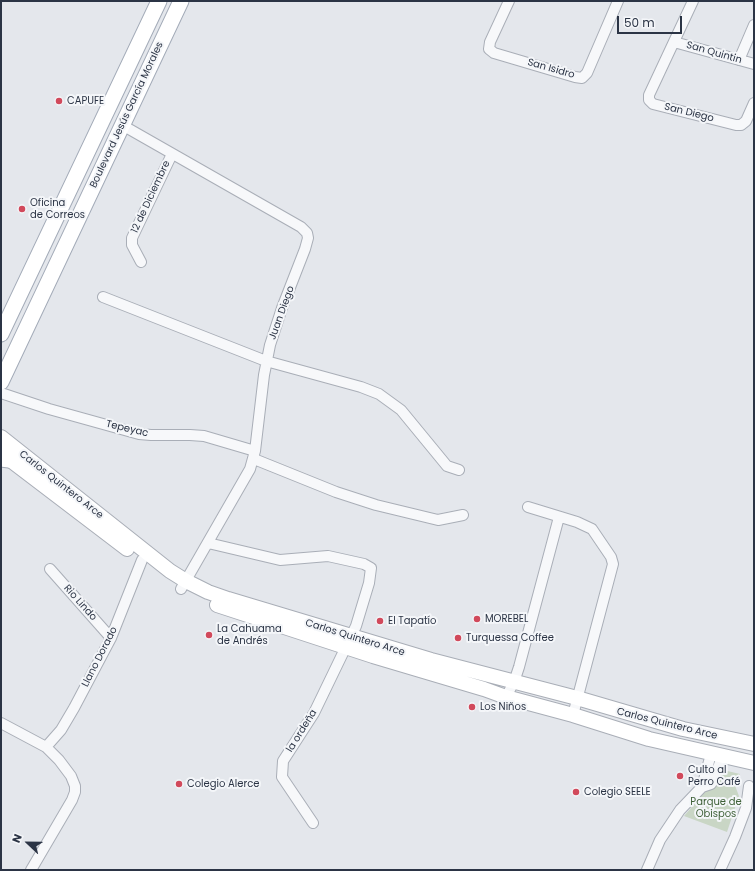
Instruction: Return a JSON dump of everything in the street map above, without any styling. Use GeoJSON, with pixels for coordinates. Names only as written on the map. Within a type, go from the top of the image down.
{"type":"FeatureCollection","features":[{"type":"Feature","properties":{"kind":"main road","name":"Boulevard Jesús García Morales"},"geometry":{"type":"LineString","coordinates":[[1,334],[159,1]]}},
{"type":"Feature","properties":{"kind":"main road","name":"Boulevard Jesús García Morales"},"geometry":{"type":"LineString","coordinates":[[1,382],[181,1]]}},
{"type":"Feature","properties":{"kind":"main road","name":"Carlos Quintero Arce"},"geometry":{"type":"LineString","coordinates":[[1,438],[142,560],[184,585],[208,592],[506,697],[573,715],[717,760],[754,763]]}},
{"type":"Feature","properties":{"kind":"main road","name":"Carlos Quintero Arce"},"geometry":{"type":"LineString","coordinates":[[4,457],[72,501],[164,566],[184,585]]}},
{"type":"Feature","properties":{"kind":"main road","name":"Carlos Quintero Arce"},"geometry":{"type":"LineString","coordinates":[[348,642],[418,657],[577,698],[683,729],[754,744]]}},
{"type":"Feature","properties":{"kind":"street","name":"San Isidro"},"geometry":{"type":"LineString","coordinates":[[509,1],[490,42],[490,49],[494,53],[582,78],[587,73],[615,2]]}},
{"type":"Feature","properties":{"kind":"street","name":"San Diego"},"geometry":{"type":"LineString","coordinates":[[693,1],[649,95],[649,100],[653,104],[736,125],[741,125],[746,121],[754,103]]}},
{"type":"Feature","properties":{"kind":"street"},"geometry":{"type":"LineString","coordinates":[[739,60],[754,25]]}},
{"type":"Feature","properties":{"kind":"street","name":"San Quintin"},"geometry":{"type":"LineString","coordinates":[[674,42],[754,64]]}},
{"type":"Feature","properties":{"kind":"street","name":"Juan Diego"},"geometry":{"type":"LineString","coordinates":[[122,125],[302,227],[307,233],[308,238],[282,308],[266,361],[255,455],[246,478],[184,585]]}},
{"type":"Feature","properties":{"kind":"street","name":"12 de Diciembre"},"geometry":{"type":"LineString","coordinates":[[141,262],[132,245],[132,238],[172,154]]}},
{"type":"Feature","properties":{"kind":"street"},"geometry":{"type":"LineString","coordinates":[[103,297],[266,361],[361,387],[380,394],[400,410],[447,466],[459,470]]}},
{"type":"Feature","properties":{"kind":"street","name":"Tepeyac"},"geometry":{"type":"LineString","coordinates":[[1,393],[49,409],[139,434],[204,436],[255,455],[336,492],[376,505],[438,520],[463,515]]}},
{"type":"Feature","properties":{"kind":"street"},"geometry":{"type":"LineString","coordinates":[[528,507],[577,522],[592,529],[611,557],[613,564],[573,715]]}},
{"type":"Feature","properties":{"kind":"street"},"geometry":{"type":"LineString","coordinates":[[506,697],[514,682],[519,667],[559,517]]}},
{"type":"Feature","properties":{"kind":"street","name":"la ordeña"},"geometry":{"type":"LineString","coordinates":[[208,543],[280,560],[328,556],[364,564],[371,568],[372,572],[370,584],[364,604],[348,642],[314,713],[283,761],[282,777],[313,823]]}},
{"type":"Feature","properties":{"kind":"street","name":"Llano Dorado"},"geometry":{"type":"LineString","coordinates":[[46,747],[61,730],[111,638],[142,560]]}},
{"type":"Feature","properties":{"kind":"street","name":"Rio Lindo"},"geometry":{"type":"LineString","coordinates":[[50,569],[111,638]]}},
{"type":"Feature","properties":{"kind":"street"},"geometry":{"type":"LineString","coordinates":[[1,723],[46,747],[59,760],[71,776],[75,786],[75,792],[72,800],[31,870]]}},
{"type":"Feature","properties":{"kind":"street"},"geometry":{"type":"LineString","coordinates":[[702,787],[707,768],[717,760]]}},
{"type":"Feature","properties":{"kind":"street"},"geometry":{"type":"LineString","coordinates":[[647,870],[660,840],[680,810],[702,787],[711,784],[717,760]]}},
{"type":"Feature","properties":{"kind":"street"},"geometry":{"type":"LineString","coordinates":[[720,870],[745,813],[749,786]]}},
{"type":"Feature","properties":{"kind":"green space","name":"Parque de Obispos"},"geometry":{"type":"Polygon","coordinates":[[[719,769],[740,774],[734,783],[739,796],[727,832],[684,816],[716,782],[719,769]]]}},
{"type":"Feature","properties":{"kind":"place","name":"CAPUFE"},"geometry":{"type":"Point","coordinates":[59,101]}},
{"type":"Feature","properties":{"kind":"place","name":"Oficina de Correos"},"geometry":{"type":"Point","coordinates":[22,209]}},
{"type":"Feature","properties":{"kind":"place","name":"MOREBEL"},"geometry":{"type":"Point","coordinates":[477,619]}},
{"type":"Feature","properties":{"kind":"place","name":"El Tapatío"},"geometry":{"type":"Point","coordinates":[380,621]}},
{"type":"Feature","properties":{"kind":"place","name":"La Cahuama de Andrés"},"geometry":{"type":"Point","coordinates":[209,635]}},
{"type":"Feature","properties":{"kind":"place","name":"Turquessa Coffee"},"geometry":{"type":"Point","coordinates":[458,638]}},
{"type":"Feature","properties":{"kind":"place","name":"Los Niños"},"geometry":{"type":"Point","coordinates":[472,707]}},
{"type":"Feature","properties":{"kind":"place","name":"Culto al Perro Café"},"geometry":{"type":"Point","coordinates":[680,776]}},
{"type":"Feature","properties":{"kind":"place","name":"Colegio Alerce"},"geometry":{"type":"Point","coordinates":[179,784]}},
{"type":"Feature","properties":{"kind":"place","name":"Colegio SEELE"},"geometry":{"type":"Point","coordinates":[576,792]}}]}
